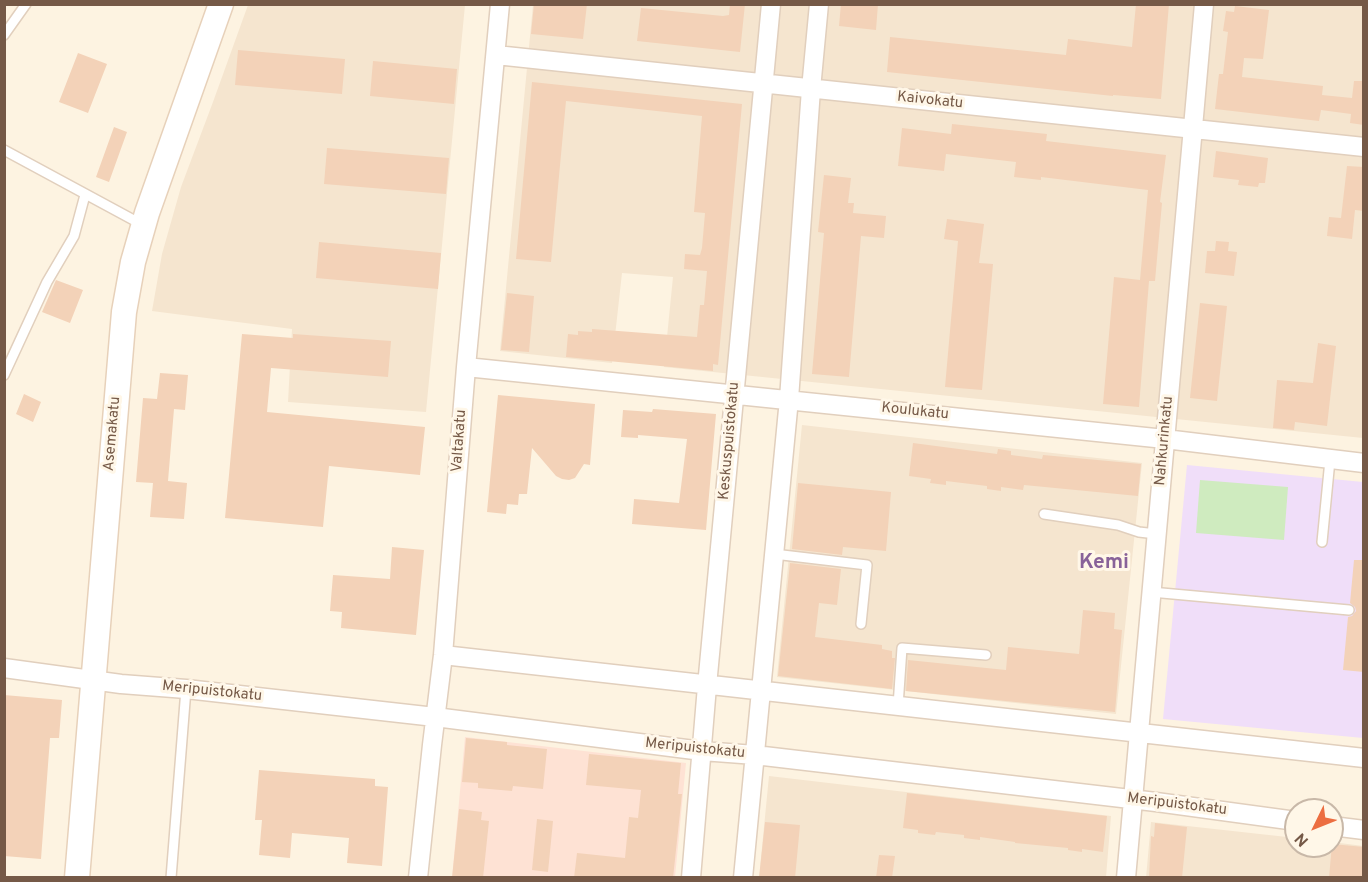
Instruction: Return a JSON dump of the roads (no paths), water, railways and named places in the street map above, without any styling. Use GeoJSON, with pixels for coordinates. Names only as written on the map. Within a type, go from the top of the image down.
{"type":"FeatureCollection","features":[{"type":"Feature","properties":{"kind":"main road","name":"Asemakatu"},"geometry":{"type":"LineString","coordinates":[[76,878],[124,312],[143,225],[221,4]]}},
{"type":"Feature","properties":{"kind":"street","name":"Valtakatu"},"geometry":{"type":"LineString","coordinates":[[418,878],[444,655],[466,367],[500,4]]}},
{"type":"Feature","properties":{"kind":"street","name":"Keskuspuistokatu"},"geometry":{"type":"LineString","coordinates":[[691,878],[771,4]]}},
{"type":"Feature","properties":{"kind":"street"},"geometry":{"type":"LineString","coordinates":[[743,878],[789,399],[819,4]]}},
{"type":"Feature","properties":{"kind":"street","name":"Nahkurinkatu"},"geometry":{"type":"LineString","coordinates":[[1126,878],[1204,4]]}},
{"type":"Feature","properties":{"kind":"street","name":"Kaivokatu"},"geometry":{"type":"LineString","coordinates":[[496,55],[1364,147]]}},
{"type":"Feature","properties":{"kind":"street","name":"Koulukatu"},"geometry":{"type":"LineString","coordinates":[[466,367],[1165,439],[1364,463]]}},
{"type":"Feature","properties":{"kind":"street"},"geometry":{"type":"LineString","coordinates":[[444,655],[1364,758]]}},
{"type":"Feature","properties":{"kind":"street","name":"Meripuistokatu"},"geometry":{"type":"LineString","coordinates":[[4,668],[93,680],[435,717],[1284,819]]}},
{"type":"Feature","properties":{"kind":"street"},"geometry":{"type":"LineString","coordinates":[[1344,828],[1364,830]]}},
{"type":"Feature","properties":{"kind":"lane"},"geometry":{"type":"LineString","coordinates":[[4,35],[26,4]]}},
{"type":"Feature","properties":{"kind":"lane"},"geometry":{"type":"LineString","coordinates":[[4,150],[143,225]]}},
{"type":"Feature","properties":{"kind":"lane"},"geometry":{"type":"LineString","coordinates":[[4,375],[47,282],[74,236],[85,195]]}},
{"type":"Feature","properties":{"kind":"lane"},"geometry":{"type":"LineString","coordinates":[[1322,542],[1330,460]]}},
{"type":"Feature","properties":{"kind":"lane"},"geometry":{"type":"LineString","coordinates":[[1044,514],[1118,525],[1138,532],[1156,534]]}},
{"type":"Feature","properties":{"kind":"lane"},"geometry":{"type":"LineString","coordinates":[[774,554],[867,565],[861,624]]}},
{"type":"Feature","properties":{"kind":"lane"},"geometry":{"type":"LineString","coordinates":[[1151,592],[1349,610]]}},
{"type":"Feature","properties":{"kind":"lane"},"geometry":{"type":"LineString","coordinates":[[898,706],[902,648],[986,655]]}},
{"type":"Feature","properties":{"kind":"lane"},"geometry":{"type":"LineString","coordinates":[[171,878],[186,689]]}},
{"type":"Feature","properties":{"kind":"district","name":"Kemi"},"geometry":{"type":"Point","coordinates":[1104,564]}}]}
